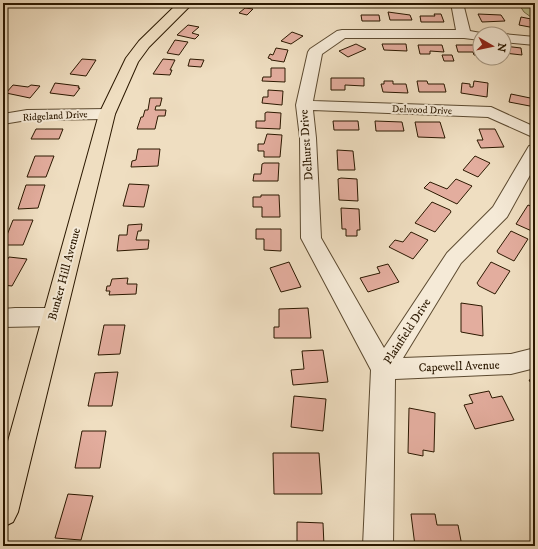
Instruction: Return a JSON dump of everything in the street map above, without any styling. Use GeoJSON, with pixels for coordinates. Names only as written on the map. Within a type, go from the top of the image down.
{"type":"FeatureCollection","features":[{"type":"Feature","properties":{"kind":"main road","name":"Bunker Hill Avenue"},"geometry":{"type":"LineString","coordinates":[[3,512],[107,114],[131,62],[144,44],[186,3]]}},
{"type":"Feature","properties":{"kind":"street"},"geometry":{"type":"LineString","coordinates":[[457,3],[464,34]]}},
{"type":"Feature","properties":{"kind":"street","name":"Delhurst Drive"},"geometry":{"type":"LineString","coordinates":[[383,369],[311,238],[308,138],[304,105],[315,52],[342,34],[472,35]]}},
{"type":"Feature","properties":{"kind":"street"},"geometry":{"type":"LineString","coordinates":[[512,39],[535,41]]}},
{"type":"Feature","properties":{"kind":"street","name":"Delwood Drive"},"geometry":{"type":"LineString","coordinates":[[304,105],[491,112],[535,133]]}},
{"type":"Feature","properties":{"kind":"street","name":"Ridgeland Drive"},"geometry":{"type":"LineString","coordinates":[[3,119],[27,115],[107,114]]}},
{"type":"Feature","properties":{"kind":"street","name":"Plainfield Drive"},"geometry":{"type":"LineString","coordinates":[[378,546],[383,369],[454,258],[500,212],[535,150]]}},
{"type":"Feature","properties":{"kind":"street"},"geometry":{"type":"LineString","coordinates":[[3,318],[53,318]]}},
{"type":"Feature","properties":{"kind":"street","name":"Capewell Avenue"},"geometry":{"type":"LineString","coordinates":[[383,369],[511,364],[535,358]]}},
{"type":"Feature","properties":{"kind":"green space"},"geometry":{"type":"Polygon","coordinates":[[[518,3],[535,3],[535,20],[524,12],[518,3]]]}},
{"type":"Feature","properties":{"kind":"building"},"geometry":{"type":"Polygon","coordinates":[[[245,8],[253,9],[247,15],[239,13],[245,8]]]}},
{"type":"Feature","properties":{"kind":"building"},"geometry":{"type":"Polygon","coordinates":[[[388,12],[410,15],[412,20],[390,20],[388,12]]]}},
{"type":"Feature","properties":{"kind":"building"},"geometry":{"type":"Polygon","coordinates":[[[434,14],[441,14],[444,22],[421,22],[420,16],[435,16],[434,14]]]}},
{"type":"Feature","properties":{"kind":"building"},"geometry":{"type":"Polygon","coordinates":[[[478,14],[501,15],[505,21],[482,22],[478,14]]]}},
{"type":"Feature","properties":{"kind":"building"},"geometry":{"type":"Polygon","coordinates":[[[361,15],[379,15],[380,21],[362,21],[361,15]]]}},
{"type":"Feature","properties":{"kind":"building"},"geometry":{"type":"Polygon","coordinates":[[[521,17],[531,19],[530,21],[535,22],[535,28],[519,25],[521,17]]]}},
{"type":"Feature","properties":{"kind":"building"},"geometry":{"type":"Polygon","coordinates":[[[188,25],[199,27],[192,33],[199,35],[195,39],[177,35],[188,25]]]}},
{"type":"Feature","properties":{"kind":"building"},"geometry":{"type":"Polygon","coordinates":[[[292,32],[303,36],[291,44],[281,41],[292,32]]]}},
{"type":"Feature","properties":{"kind":"building"},"geometry":{"type":"Polygon","coordinates":[[[175,40],[188,42],[179,55],[167,53],[175,40]]]}},
{"type":"Feature","properties":{"kind":"building"},"geometry":{"type":"Polygon","coordinates":[[[356,44],[366,49],[348,57],[339,51],[356,44]]]}},
{"type":"Feature","properties":{"kind":"building"},"geometry":{"type":"Polygon","coordinates":[[[382,44],[406,44],[407,51],[384,50],[382,44]]]}},
{"type":"Feature","properties":{"kind":"building"},"geometry":{"type":"Polygon","coordinates":[[[418,45],[442,45],[444,52],[430,51],[430,54],[420,54],[418,45]]]}},
{"type":"Feature","properties":{"kind":"building"},"geometry":{"type":"Polygon","coordinates":[[[456,45],[472,45],[472,52],[458,52],[456,45]]]}},
{"type":"Feature","properties":{"kind":"building"},"geometry":{"type":"Polygon","coordinates":[[[512,47],[521,48],[522,55],[512,54],[512,47]]]}},
{"type":"Feature","properties":{"kind":"building"},"geometry":{"type":"Polygon","coordinates":[[[276,48],[288,50],[284,62],[271,60],[268,58],[270,54],[273,55],[276,48]]]}},
{"type":"Feature","properties":{"kind":"building"},"geometry":{"type":"Polygon","coordinates":[[[442,55],[452,55],[454,61],[444,61],[442,55]]]}},
{"type":"Feature","properties":{"kind":"building"},"geometry":{"type":"Polygon","coordinates":[[[82,59],[96,60],[86,76],[70,74],[82,59]]]}},
{"type":"Feature","properties":{"kind":"building"},"geometry":{"type":"Polygon","coordinates":[[[163,59],[175,60],[170,70],[172,70],[170,75],[153,74],[163,59]]]}},
{"type":"Feature","properties":{"kind":"building"},"geometry":{"type":"Polygon","coordinates":[[[190,59],[204,60],[201,67],[188,66],[190,59]]]}},
{"type":"Feature","properties":{"kind":"building"},"geometry":{"type":"Polygon","coordinates":[[[271,68],[285,68],[285,82],[262,81],[263,77],[271,77],[271,68]]]}},
{"type":"Feature","properties":{"kind":"building"},"geometry":{"type":"Polygon","coordinates":[[[331,78],[364,78],[364,86],[345,85],[345,90],[331,90],[331,78]]]}},
{"type":"Feature","properties":{"kind":"building"},"geometry":{"type":"Polygon","coordinates":[[[384,81],[393,81],[393,84],[406,84],[408,93],[383,92],[381,84],[384,84],[384,81]]]}},
{"type":"Feature","properties":{"kind":"building"},"geometry":{"type":"Polygon","coordinates":[[[417,81],[427,81],[428,84],[444,84],[446,92],[419,92],[417,81]]]}},
{"type":"Feature","properties":{"kind":"building"},"geometry":{"type":"Polygon","coordinates":[[[474,81],[488,83],[487,97],[461,93],[462,83],[470,84],[470,87],[473,87],[474,81]]]}},
{"type":"Feature","properties":{"kind":"building"},"geometry":{"type":"Polygon","coordinates":[[[55,83],[79,86],[78,88],[80,88],[74,96],[50,93],[55,83]]]}},
{"type":"Feature","properties":{"kind":"building"},"geometry":{"type":"Polygon","coordinates":[[[13,85],[28,87],[31,85],[40,86],[30,98],[6,93],[13,85]]]}},
{"type":"Feature","properties":{"kind":"building"},"geometry":{"type":"Polygon","coordinates":[[[268,90],[283,91],[282,105],[262,103],[263,97],[268,97],[268,90]]]}},
{"type":"Feature","properties":{"kind":"building"},"geometry":{"type":"Polygon","coordinates":[[[511,94],[535,99],[535,107],[509,102],[511,94]]]}},
{"type":"Feature","properties":{"kind":"building"},"geometry":{"type":"Polygon","coordinates":[[[150,98],[162,98],[160,106],[156,106],[155,110],[166,110],[165,116],[158,116],[155,129],[137,129],[145,110],[148,110],[150,98]]]}},
{"type":"Feature","properties":{"kind":"building"},"geometry":{"type":"Polygon","coordinates":[[[265,113],[281,113],[280,129],[256,128],[256,121],[265,121],[265,113]]]}},
{"type":"Feature","properties":{"kind":"building"},"geometry":{"type":"Polygon","coordinates":[[[333,121],[358,121],[359,130],[334,130],[333,121]]]}},
{"type":"Feature","properties":{"kind":"building"},"geometry":{"type":"Polygon","coordinates":[[[375,121],[402,122],[404,131],[376,131],[375,121]]]}},
{"type":"Feature","properties":{"kind":"building"},"geometry":{"type":"Polygon","coordinates":[[[415,122],[440,122],[445,138],[418,137],[415,122]]]}},
{"type":"Feature","properties":{"kind":"building"},"geometry":{"type":"Polygon","coordinates":[[[36,129],[63,129],[59,139],[31,139],[36,129]]]}},
{"type":"Feature","properties":{"kind":"building"},"geometry":{"type":"Polygon","coordinates":[[[479,129],[495,129],[504,147],[481,148],[477,140],[483,140],[479,129]]]}},
{"type":"Feature","properties":{"kind":"building"},"geometry":{"type":"Polygon","coordinates":[[[267,134],[282,135],[280,157],[264,157],[264,151],[258,151],[258,144],[264,144],[267,134]]]}},
{"type":"Feature","properties":{"kind":"building"},"geometry":{"type":"Polygon","coordinates":[[[138,149],[160,149],[158,166],[131,167],[132,161],[136,160],[138,149]]]}},
{"type":"Feature","properties":{"kind":"building"},"geometry":{"type":"Polygon","coordinates":[[[337,150],[353,151],[355,170],[338,170],[337,150]]]}},
{"type":"Feature","properties":{"kind":"building"},"geometry":{"type":"Polygon","coordinates":[[[35,156],[54,156],[46,177],[27,177],[35,156]]]}},
{"type":"Feature","properties":{"kind":"building"},"geometry":{"type":"Polygon","coordinates":[[[475,156],[490,163],[478,177],[463,170],[475,156]]]}},
{"type":"Feature","properties":{"kind":"building"},"geometry":{"type":"Polygon","coordinates":[[[279,163],[278,181],[253,181],[254,174],[261,174],[262,164],[279,163]]]}},
{"type":"Feature","properties":{"kind":"building"},"geometry":{"type":"Polygon","coordinates":[[[338,179],[357,179],[358,201],[339,200],[338,179]]]}},
{"type":"Feature","properties":{"kind":"building"},"geometry":{"type":"Polygon","coordinates":[[[456,179],[472,186],[457,204],[424,188],[430,182],[447,189],[456,179]]]}},
{"type":"Feature","properties":{"kind":"building"},"geometry":{"type":"Polygon","coordinates":[[[129,184],[149,185],[144,207],[123,206],[129,184]]]}},
{"type":"Feature","properties":{"kind":"building"},"geometry":{"type":"Polygon","coordinates":[[[26,185],[45,185],[38,208],[18,209],[26,185]]]}},
{"type":"Feature","properties":{"kind":"building"},"geometry":{"type":"Polygon","coordinates":[[[261,195],[279,195],[280,217],[262,217],[262,207],[253,207],[253,197],[261,197],[261,195]]]}},
{"type":"Feature","properties":{"kind":"building"},"geometry":{"type":"Polygon","coordinates":[[[432,202],[450,210],[451,212],[435,232],[415,223],[432,202]]]}},
{"type":"Feature","properties":{"kind":"building"},"geometry":{"type":"Polygon","coordinates":[[[528,205],[535,208],[534,232],[516,224],[528,205]]]}},
{"type":"Feature","properties":{"kind":"building"},"geometry":{"type":"Polygon","coordinates":[[[341,208],[359,209],[360,230],[357,230],[357,236],[346,236],[346,229],[342,229],[341,208]]]}},
{"type":"Feature","properties":{"kind":"building"},"geometry":{"type":"Polygon","coordinates":[[[13,220],[33,220],[23,245],[3,245],[13,220]]]}},
{"type":"Feature","properties":{"kind":"building"},"geometry":{"type":"Polygon","coordinates":[[[142,224],[141,231],[138,231],[136,240],[149,240],[148,249],[117,251],[119,235],[127,235],[128,225],[142,224]]]}},
{"type":"Feature","properties":{"kind":"building"},"geometry":{"type":"Polygon","coordinates":[[[256,229],[281,229],[281,251],[264,250],[264,239],[256,239],[256,229]]]}},
{"type":"Feature","properties":{"kind":"building"},"geometry":{"type":"Polygon","coordinates":[[[511,231],[528,239],[514,261],[498,253],[497,251],[511,231]]]}},
{"type":"Feature","properties":{"kind":"building"},"geometry":{"type":"Polygon","coordinates":[[[411,232],[428,240],[413,259],[389,247],[395,240],[403,242],[411,232]]]}},
{"type":"Feature","properties":{"kind":"building"},"geometry":{"type":"Polygon","coordinates":[[[9,257],[27,259],[12,286],[3,285],[3,267],[9,257]]]}},
{"type":"Feature","properties":{"kind":"building"},"geometry":{"type":"Polygon","coordinates":[[[289,262],[301,287],[281,292],[270,268],[289,262]]]}},
{"type":"Feature","properties":{"kind":"building"},"geometry":{"type":"Polygon","coordinates":[[[491,262],[510,271],[495,294],[479,286],[477,283],[491,262]]]}},
{"type":"Feature","properties":{"kind":"building"},"geometry":{"type":"Polygon","coordinates":[[[388,264],[399,282],[368,292],[360,278],[380,273],[377,267],[388,264]]]}},
{"type":"Feature","properties":{"kind":"building"},"geometry":{"type":"Polygon","coordinates":[[[128,278],[127,284],[137,284],[136,294],[109,295],[110,291],[106,291],[107,286],[110,286],[112,279],[128,278]]]}},
{"type":"Feature","properties":{"kind":"building"},"geometry":{"type":"Polygon","coordinates":[[[461,303],[482,306],[483,336],[461,332],[461,303]]]}},
{"type":"Feature","properties":{"kind":"building"},"geometry":{"type":"Polygon","coordinates":[[[308,308],[311,338],[274,338],[274,327],[279,327],[279,309],[308,308]]]}},
{"type":"Feature","properties":{"kind":"building"},"geometry":{"type":"Polygon","coordinates":[[[104,325],[125,325],[120,354],[98,355],[104,325]]]}},
{"type":"Feature","properties":{"kind":"building"},"geometry":{"type":"Polygon","coordinates":[[[323,350],[328,382],[293,385],[291,370],[304,369],[302,351],[323,350]]]}},
{"type":"Feature","properties":{"kind":"building"},"geometry":{"type":"Polygon","coordinates":[[[118,372],[112,406],[88,406],[95,373],[118,372]]]}},
{"type":"Feature","properties":{"kind":"building"},"geometry":{"type":"Polygon","coordinates":[[[535,378],[535,390],[529,380],[535,378]]]}},
{"type":"Feature","properties":{"kind":"building"},"geometry":{"type":"Polygon","coordinates":[[[489,391],[492,398],[502,396],[514,420],[475,429],[464,405],[473,403],[469,395],[489,391]]]}},
{"type":"Feature","properties":{"kind":"building"},"geometry":{"type":"Polygon","coordinates":[[[294,396],[326,399],[323,431],[291,427],[294,396]]]}},
{"type":"Feature","properties":{"kind":"building"},"geometry":{"type":"Polygon","coordinates":[[[409,408],[435,413],[434,452],[423,450],[423,456],[408,453],[409,408]]]}},
{"type":"Feature","properties":{"kind":"building"},"geometry":{"type":"Polygon","coordinates":[[[82,431],[106,431],[100,468],[75,468],[82,431]]]}},
{"type":"Feature","properties":{"kind":"building"},"geometry":{"type":"Polygon","coordinates":[[[273,453],[319,453],[322,494],[274,494],[273,453]]]}},
{"type":"Feature","properties":{"kind":"building"},"geometry":{"type":"Polygon","coordinates":[[[68,494],[93,496],[81,540],[55,538],[68,494]]]}},
{"type":"Feature","properties":{"kind":"building"},"geometry":{"type":"Polygon","coordinates":[[[411,514],[435,514],[437,525],[458,525],[462,546],[415,546],[411,514]]]}},
{"type":"Feature","properties":{"kind":"building"},"geometry":{"type":"Polygon","coordinates":[[[297,522],[323,523],[324,546],[297,546],[297,522]]]}}]}
